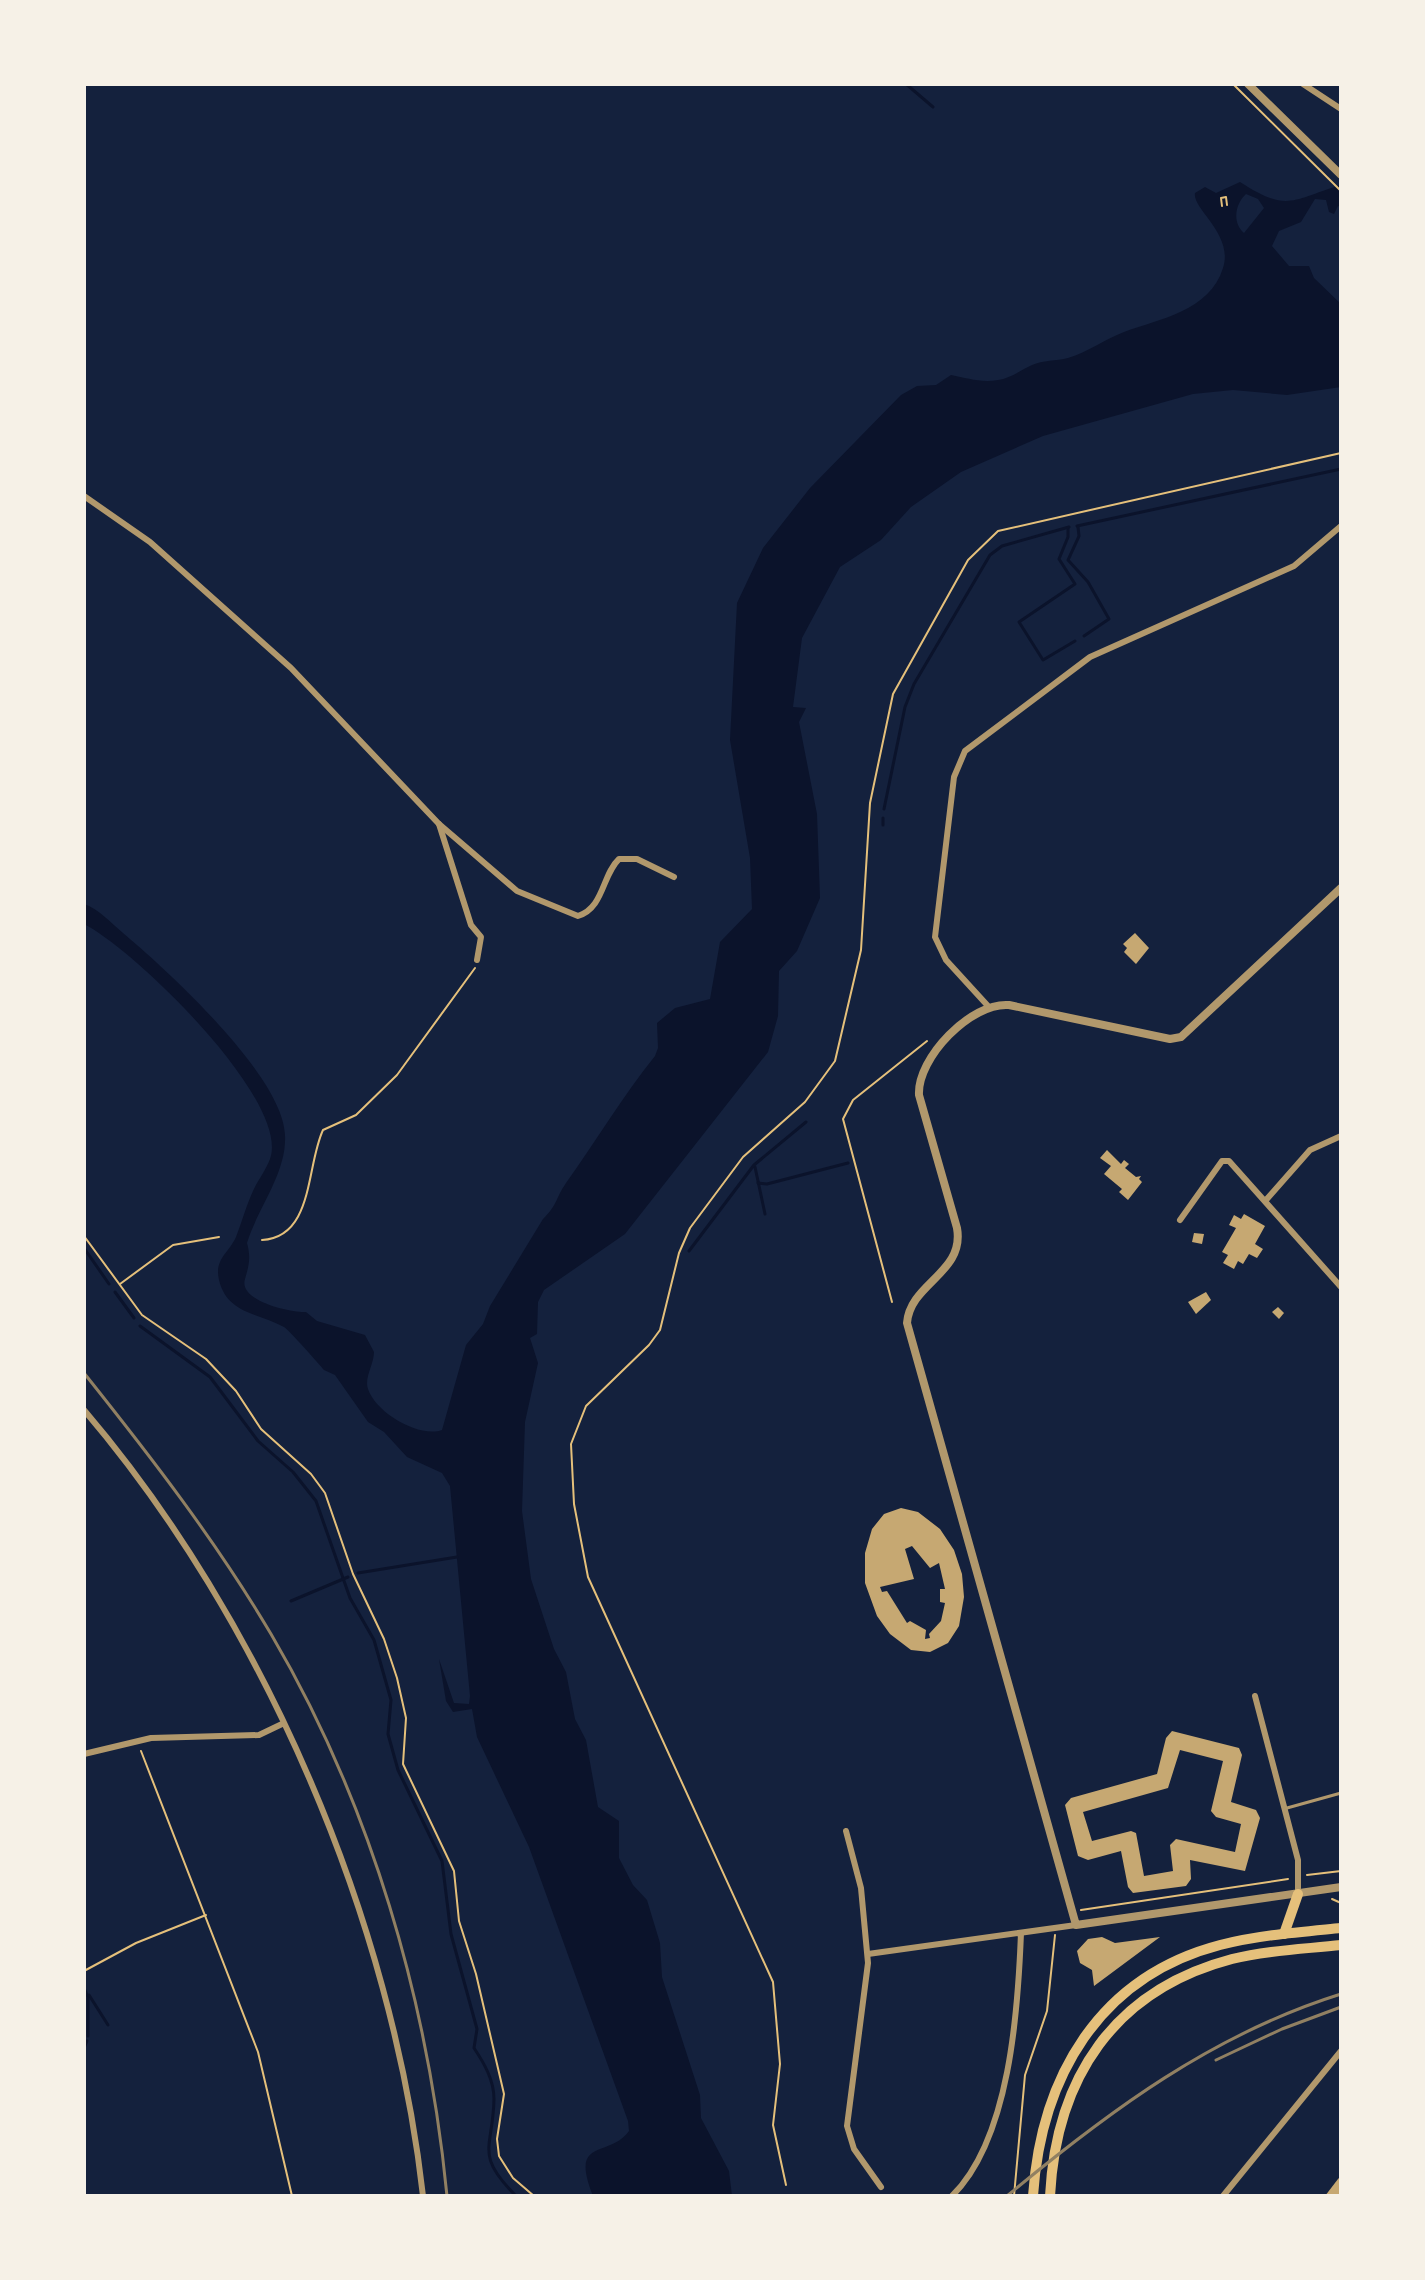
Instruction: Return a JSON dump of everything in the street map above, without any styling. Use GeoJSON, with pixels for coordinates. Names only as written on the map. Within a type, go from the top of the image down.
{"type":"FeatureCollection","features":[{"type":"Feature","properties":{"kind":"main road"},"geometry":{"type":"LineString","coordinates":[[1284,1934],[1298,1894]]}},
{"type":"Feature","properties":{"kind":"main road"},"geometry":{"type":"LineString","coordinates":[[1033,2196],[1040,2132],[1051,2097],[1076,2048],[1109,2008],[1147,1978],[1184,1958],[1217,1946],[1341,1928]]}},
{"type":"Feature","properties":{"kind":"main road"},"geometry":{"type":"LineString","coordinates":[[1050,2196],[1056,2139],[1072,2090],[1096,2048],[1139,2003],[1174,1980],[1217,1964],[1274,1952],[1341,1945]]}},
{"type":"Feature","properties":{"kind":"street"},"geometry":{"type":"LineString","coordinates":[[1248,84],[1341,175]]}},
{"type":"Feature","properties":{"kind":"street"},"geometry":{"type":"LineString","coordinates":[[1303,84],[1341,109]]}},
{"type":"Feature","properties":{"kind":"street"},"geometry":{"type":"LineString","coordinates":[[84,496],[150,542],[291,668],[439,824],[517,891],[565,913],[585,914],[599,899],[619,859],[637,859],[674,877]]}},
{"type":"Feature","properties":{"kind":"street"},"geometry":{"type":"LineString","coordinates":[[988,1006],[946,960],[935,937],[954,777],[965,751],[1090,657],[1294,566],[1341,526]]}},
{"type":"Feature","properties":{"kind":"street"},"geometry":{"type":"LineString","coordinates":[[439,824],[471,925],[481,937],[477,960]]}},
{"type":"Feature","properties":{"kind":"street"},"geometry":{"type":"LineString","coordinates":[[1076,1925],[908,1320],[913,1303],[953,1259],[959,1241],[921,1103],[920,1077],[932,1055],[968,1019],[988,1006],[1009,1005],[1179,1038],[1341,888]]}},
{"type":"Feature","properties":{"kind":"street"},"geometry":{"type":"LineString","coordinates":[[1266,1200],[1310,1150],[1341,1136]]}},
{"type":"Feature","properties":{"kind":"street"},"geometry":{"type":"LineString","coordinates":[[1180,1220],[1225,1160],[1238,1167],[1341,1287]]}},
{"type":"Feature","properties":{"kind":"street"},"geometry":{"type":"LineString","coordinates":[[84,1410],[177,1530],[209,1579],[245,1644],[314,1788],[375,1960],[406,2079],[423,2196]]}},
{"type":"Feature","properties":{"kind":"street"},"geometry":{"type":"LineString","coordinates":[[1255,1696],[1295,1848],[1300,1877],[1298,1894]]}},
{"type":"Feature","properties":{"kind":"street"},"geometry":{"type":"LineString","coordinates":[[84,1754],[137,1740],[259,1735],[282,1724]]}},
{"type":"Feature","properties":{"kind":"street"},"geometry":{"type":"LineString","coordinates":[[846,1831],[861,1888],[868,1954],[868,1979],[847,2126],[854,2149],[881,2187]]}},
{"type":"Feature","properties":{"kind":"street"},"geometry":{"type":"LineString","coordinates":[[868,1954],[1341,1887]]}},
{"type":"Feature","properties":{"kind":"street"},"geometry":{"type":"LineString","coordinates":[[952,2196],[962,2186],[983,2144],[1008,2069],[1018,2006],[1021,1933]]}},
{"type":"Feature","properties":{"kind":"street"},"geometry":{"type":"LineString","coordinates":[[1223,2196],[1341,2051]]}},
{"type":"Feature","properties":{"kind":"lane"},"geometry":{"type":"LineString","coordinates":[[1283,1809],[1341,1793]]}},
{"type":"Feature","properties":{"kind":"path"},"geometry":{"type":"LineString","coordinates":[[1233,84],[1341,191]]}},
{"type":"Feature","properties":{"kind":"path"},"geometry":{"type":"LineString","coordinates":[[1222,191],[1222,206]]}},
{"type":"Feature","properties":{"kind":"path"},"geometry":{"type":"LineString","coordinates":[[1223,197],[1227,205]]}},
{"type":"Feature","properties":{"kind":"path"},"geometry":{"type":"LineString","coordinates":[[786,2185],[773,2125],[780,2064],[773,1982],[588,1577],[574,1504],[571,1452],[575,1428],[595,1394],[655,1339],[664,1316],[680,1248],[697,1218],[743,1157],[805,1102],[835,1061],[863,935],[870,803],[884,725],[900,675],[968,560],[998,531],[1341,453]]}},
{"type":"Feature","properties":{"kind":"path"},"geometry":{"type":"LineString","coordinates":[[262,1240],[283,1236],[292,1227],[305,1196],[323,1130],[356,1115],[397,1075],[467,984],[477,960]]}},
{"type":"Feature","properties":{"kind":"path"},"geometry":{"type":"LineString","coordinates":[[892,1302],[855,1174],[843,1115],[853,1100],[927,1041]]}},
{"type":"Feature","properties":{"kind":"path"},"geometry":{"type":"LineString","coordinates":[[84,1236],[142,1315],[182,1340],[226,1380],[261,1429],[311,1474],[325,1493],[349,1565],[384,1639],[397,1678],[406,1718],[403,1764],[454,1871],[459,1921],[476,1974],[504,2094],[497,2139],[499,2154],[513,2178],[534,2196]]}},
{"type":"Feature","properties":{"kind":"path"},"geometry":{"type":"LineString","coordinates":[[119,1285],[173,1245],[219,1237]]}},
{"type":"Feature","properties":{"kind":"path"},"geometry":{"type":"LineString","coordinates":[[137,1740],[258,2052],[292,2196]]}},
{"type":"Feature","properties":{"kind":"path"},"geometry":{"type":"LineString","coordinates":[[1086,1909],[1341,1871]]}},
{"type":"Feature","properties":{"kind":"path"},"geometry":{"type":"LineString","coordinates":[[1331,1897],[1341,1903]]}},
{"type":"Feature","properties":{"kind":"path"},"geometry":{"type":"LineString","coordinates":[[84,1971],[136,1943],[206,1915]]}},
{"type":"Feature","properties":{"kind":"path"},"geometry":{"type":"LineString","coordinates":[[1014,2196],[1024,2083],[1047,2011],[1055,1938]]}},
{"type":"Feature","properties":{"kind":"water"},"geometry":{"type":"Polygon","coordinates":[[[1240,182],[1269,198],[1290,201],[1341,185],[1341,207],[1338,206],[1334,214],[1329,212],[1326,200],[1315,199],[1301,222],[1279,231],[1272,246],[1289,266],[1309,266],[1314,278],[1341,304],[1341,387],[1287,395],[1233,390],[1193,394],[1043,436],[961,472],[911,507],[881,540],[840,567],[802,638],[793,707],[806,708],[799,722],[817,814],[820,898],[797,951],[779,971],[778,1016],[768,1052],[625,1234],[544,1290],[538,1302],[537,1334],[530,1338],[538,1363],[525,1422],[522,1511],[531,1579],[554,1649],[566,1672],[575,1719],[586,1740],[598,1807],[619,1821],[619,1858],[633,1885],[647,1900],[660,1943],[662,1977],[700,2095],[701,2118],[729,2171],[732,2196],[593,2196],[587,2177],[589,2156],[621,2139],[629,2131],[628,2121],[529,1847],[477,1737],[472,1709],[453,1712],[446,1701],[439,1659],[454,1703],[469,1704],[470,1696],[450,1486],[442,1473],[407,1457],[384,1432],[368,1422],[335,1375],[324,1370],[287,1329],[236,1306],[223,1291],[219,1267],[236,1237],[270,1159],[270,1133],[257,1101],[204,1029],[137,963],[84,924],[84,904],[100,913],[143,950],[220,1026],[265,1084],[279,1111],[285,1135],[284,1149],[277,1176],[247,1243],[249,1261],[245,1287],[249,1294],[267,1304],[306,1312],[317,1321],[365,1335],[374,1352],[367,1380],[368,1389],[380,1407],[411,1427],[433,1432],[442,1430],[466,1345],[483,1324],[490,1306],[566,1183],[655,1056],[658,1048],[657,1023],[675,1008],[710,999],[720,942],[752,909],[750,858],[730,740],[737,603],[763,548],[810,488],[901,395],[917,386],[936,385],[951,375],[980,381],[1003,379],[1036,363],[1075,355],[1195,304],[1216,283],[1223,268],[1223,244],[1195,193],[1205,187],[1216,193],[1240,182]],[[1246,194],[1239,203],[1236,219],[1244,233],[1264,208],[1258,199],[1246,194]]]}},
{"type":"Feature","properties":{"kind":"building"},"geometry":{"type":"Polygon","coordinates":[[[1135,933],[1149,948],[1136,964],[1124,952],[1127,948],[1123,944],[1135,933]]]}},
{"type":"Feature","properties":{"kind":"building"},"geometry":{"type":"Polygon","coordinates":[[[1107,1150],[1121,1164],[1124,1160],[1129,1164],[1125,1168],[1136,1177],[1141,1176],[1139,1179],[1142,1182],[1128,1200],[1119,1192],[1122,1189],[1104,1174],[1111,1166],[1100,1158],[1107,1150]]]}},
{"type":"Feature","properties":{"kind":"building"},"geometry":{"type":"Polygon","coordinates":[[[1244,1214],[1265,1226],[1255,1244],[1263,1249],[1257,1258],[1249,1254],[1243,1264],[1238,1261],[1234,1269],[1223,1263],[1228,1255],[1222,1252],[1236,1228],[1229,1225],[1234,1215],[1241,1219],[1244,1214]]]}},
{"type":"Feature","properties":{"kind":"building"},"geometry":{"type":"Polygon","coordinates":[[[1194,1233],[1204,1234],[1202,1244],[1192,1242],[1194,1233]]]}},
{"type":"Feature","properties":{"kind":"building"},"geometry":{"type":"Polygon","coordinates":[[[1206,1292],[1211,1300],[1196,1314],[1188,1302],[1206,1292]]]}},
{"type":"Feature","properties":{"kind":"building"},"geometry":{"type":"Polygon","coordinates":[[[1278,1307],[1284,1313],[1279,1319],[1272,1312],[1278,1307]]]}},
{"type":"Feature","properties":{"kind":"building"},"geometry":{"type":"Polygon","coordinates":[[[901,1508],[918,1512],[940,1529],[954,1550],[962,1574],[964,1597],[959,1626],[948,1643],[930,1652],[911,1650],[890,1634],[877,1616],[865,1583],[865,1553],[872,1529],[884,1514],[901,1508]],[[912,1546],[905,1549],[914,1579],[880,1587],[882,1592],[887,1591],[907,1623],[910,1621],[926,1630],[925,1639],[930,1638],[929,1634],[941,1621],[945,1603],[940,1602],[940,1589],[945,1589],[939,1563],[930,1568],[912,1546]]]}},
{"type":"Feature","properties":{"kind":"building"},"geometry":{"type":"Polygon","coordinates":[[[1172,1731],[1239,1748],[1242,1755],[1231,1802],[1256,1810],[1260,1818],[1245,1871],[1190,1860],[1191,1879],[1186,1886],[1133,1893],[1128,1887],[1121,1851],[1088,1860],[1078,1856],[1065,1805],[1071,1798],[1157,1774],[1166,1738],[1172,1731]],[[1180,1750],[1168,1788],[1083,1812],[1092,1841],[1131,1831],[1136,1833],[1144,1876],[1173,1871],[1170,1845],[1176,1839],[1235,1852],[1241,1824],[1216,1817],[1211,1811],[1223,1761],[1180,1750]]]}},
{"type":"Feature","properties":{"kind":"building"},"geometry":{"type":"Polygon","coordinates":[[[1102,1937],[1115,1943],[1160,1937],[1094,1986],[1092,1970],[1080,1963],[1077,1951],[1088,1939],[1102,1937]]]}},
{"type":"Feature","properties":{"kind":"building"},"geometry":{"type":"Polygon","coordinates":[[[1341,2176],[1341,2196],[1325,2196],[1338,2179],[1341,2176]]]}},
{"type":"Feature","properties":{"kind":"waterway"},"geometry":{"type":"LineString","coordinates":[[906,84],[933,107]]}},
{"type":"Feature","properties":{"kind":"waterway"},"geometry":{"type":"LineString","coordinates":[[1077,526],[1341,469]]}},
{"type":"Feature","properties":{"kind":"waterway"},"geometry":{"type":"LineString","coordinates":[[884,809],[905,707],[914,684],[990,555],[1002,546],[1069,527]]}},
{"type":"Feature","properties":{"kind":"waterway"},"geometry":{"type":"LineString","coordinates":[[1078,527],[1079,536],[1068,560],[1088,582],[1109,619],[1084,636]]}},
{"type":"Feature","properties":{"kind":"waterway"},"geometry":{"type":"LineString","coordinates":[[1068,528],[1068,537],[1059,559],[1075,584],[1019,622],[1043,660],[1075,641]]}},
{"type":"Feature","properties":{"kind":"waterway"},"geometry":{"type":"LineString","coordinates":[[883,818],[883,825]]}},
{"type":"Feature","properties":{"kind":"waterway"},"geometry":{"type":"LineString","coordinates":[[689,1251],[754,1165],[806,1122]]}},
{"type":"Feature","properties":{"kind":"waterway"},"geometry":{"type":"LineString","coordinates":[[758,1183],[767,1184],[848,1163]]}},
{"type":"Feature","properties":{"kind":"waterway"},"geometry":{"type":"LineString","coordinates":[[755,1167],[765,1214]]}},
{"type":"Feature","properties":{"kind":"waterway"},"geometry":{"type":"LineString","coordinates":[[84,1248],[109,1284]]}},
{"type":"Feature","properties":{"kind":"waterway"},"geometry":{"type":"LineString","coordinates":[[115,1292],[134,1318]]}},
{"type":"Feature","properties":{"kind":"waterway"},"geometry":{"type":"LineString","coordinates":[[140,1326],[210,1377],[258,1441],[293,1472],[316,1501],[350,1598],[374,1640],[391,1700],[388,1734],[398,1770],[442,1861],[451,1934],[477,2029],[474,2048],[488,2072],[494,2092],[490,2160],[516,2196]]}},
{"type":"Feature","properties":{"kind":"waterway"},"geometry":{"type":"LineString","coordinates":[[358,1573],[457,1557]]}},
{"type":"Feature","properties":{"kind":"waterway"},"geometry":{"type":"LineString","coordinates":[[291,1601],[348,1577]]}},
{"type":"Feature","properties":{"kind":"waterway"},"geometry":{"type":"LineString","coordinates":[[84,1988],[88,1997],[88,2036]]}},
{"type":"Feature","properties":{"kind":"waterway"},"geometry":{"type":"LineString","coordinates":[[89,1995],[108,2025]]}},
{"type":"Feature","properties":{"kind":"waterway"},"geometry":{"type":"LineString","coordinates":[[84,2048],[87,2041]]}},
{"type":"Feature","properties":{"kind":"railway"},"geometry":{"type":"LineString","coordinates":[[84,1373],[182,1500],[250,1600],[306,1699],[338,1766],[366,1835],[409,1977],[426,2050],[447,2196]]}},
{"type":"Feature","properties":{"kind":"railway"},"geometry":{"type":"LineString","coordinates":[[1007,2196],[1084,2134],[1164,2078],[1249,2030],[1341,1994]]}},
{"type":"Feature","properties":{"kind":"railway"},"geometry":{"type":"LineString","coordinates":[[1216,2060],[1282,2029],[1341,2007]]}}]}
